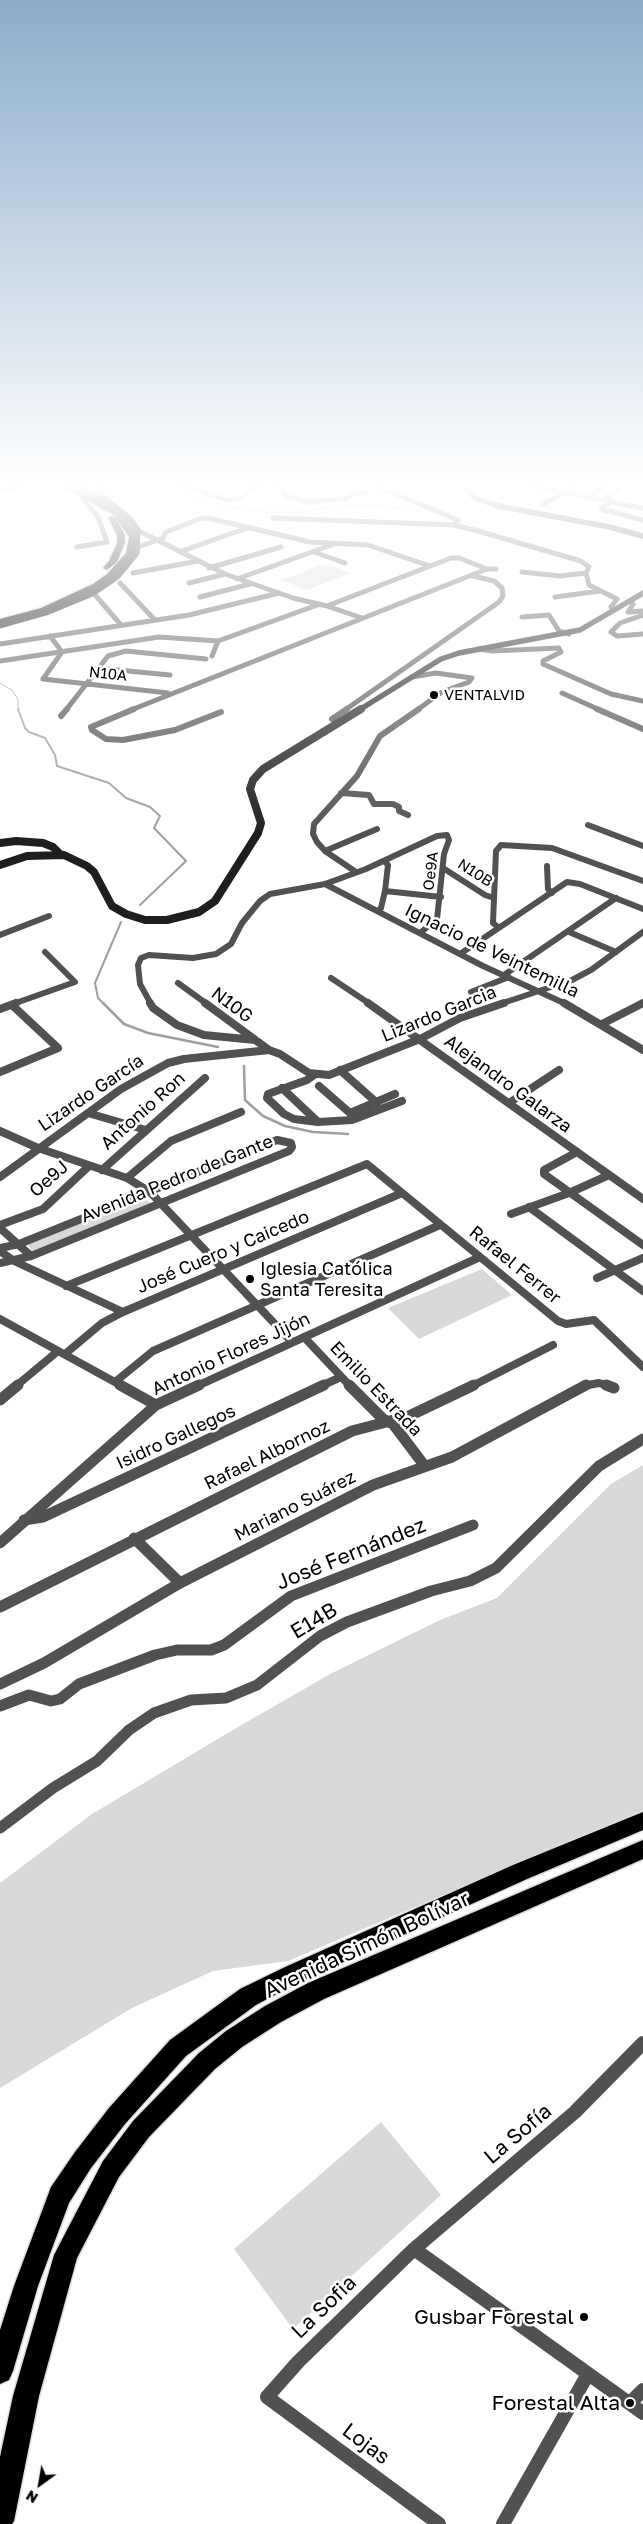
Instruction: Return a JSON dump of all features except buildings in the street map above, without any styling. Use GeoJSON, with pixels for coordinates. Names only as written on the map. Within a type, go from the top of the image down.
{"type":"FeatureCollection","features":[{"type":"Feature","properties":{"kind":"highway"},"geometry":{"type":"LineString","coordinates":[[0,617],[57,600]]}},
{"type":"Feature","properties":{"kind":"highway"},"geometry":{"type":"LineString","coordinates":[[0,624],[44,610],[66,600]]}},
{"type":"Feature","properties":{"kind":"highway","name":"Avenida Simón Bolívar"},"geometry":{"type":"LineString","coordinates":[[0,2371],[26,2286],[60,2196],[83,2160],[117,2116],[178,2048],[208,2024],[248,1997],[291,1975],[520,1872],[643,1821]]}},
{"type":"Feature","properties":{"kind":"highway","name":"Avenida Simón Bolívar"},"geometry":{"type":"LineString","coordinates":[[0,2521],[26,2396],[66,2255],[111,2169],[148,2122],[207,2061],[234,2039],[273,2014],[316,1991],[643,1849]]}},
{"type":"Feature","properties":{"kind":"main road"},"geometry":{"type":"LineString","coordinates":[[0,624],[46,612],[76,600]]}},
{"type":"Feature","properties":{"kind":"main road"},"geometry":{"type":"LineString","coordinates":[[0,843],[24,841],[46,844],[60,854],[78,860],[94,872],[112,906],[126,914],[145,920],[167,920],[199,912],[215,901],[258,833],[261,823],[250,789],[253,780],[271,764],[441,659],[480,649],[569,634],[585,628],[630,601]]}},
{"type":"Feature","properties":{"kind":"main road"},"geometry":{"type":"LineString","coordinates":[[0,858],[22,850],[24,841]]}},
{"type":"Feature","properties":{"kind":"main road"},"geometry":{"type":"LineString","coordinates":[[0,865],[23,857],[60,854]]}},
{"type":"Feature","properties":{"kind":"street"},"geometry":{"type":"LineString","coordinates":[[99,600],[121,625]]}},
{"type":"Feature","properties":{"kind":"street"},"geometry":{"type":"LineString","coordinates":[[135,600],[154,620]]}},
{"type":"Feature","properties":{"kind":"street"},"geometry":{"type":"LineString","coordinates":[[0,644],[189,615],[253,600]]}},
{"type":"Feature","properties":{"kind":"street"},"geometry":{"type":"LineString","coordinates":[[302,600],[362,618]]}},
{"type":"Feature","properties":{"kind":"street"},"geometry":{"type":"LineString","coordinates":[[327,606],[343,600]]}},
{"type":"Feature","properties":{"kind":"street"},"geometry":{"type":"LineString","coordinates":[[220,712],[175,730],[123,740],[106,739],[92,730],[91,727],[171,693],[410,600]]}},
{"type":"Feature","properties":{"kind":"street"},"geometry":{"type":"LineString","coordinates":[[336,723],[332,719],[500,600]]}},
{"type":"Feature","properties":{"kind":"street"},"geometry":{"type":"LineString","coordinates":[[614,610],[611,607],[616,600]]}},
{"type":"Feature","properties":{"kind":"street"},"geometry":{"type":"LineString","coordinates":[[630,601],[633,604],[628,612],[643,613]]}},
{"type":"Feature","properties":{"kind":"street"},"geometry":{"type":"LineString","coordinates":[[0,661],[159,637],[218,641],[320,604]]}},
{"type":"Feature","properties":{"kind":"street"},"geometry":{"type":"LineString","coordinates":[[643,613],[620,623],[611,632],[618,636],[643,634]]}},
{"type":"Feature","properties":{"kind":"street"},"geometry":{"type":"LineString","coordinates":[[522,617],[550,615],[560,631],[569,634]]}},
{"type":"Feature","properties":{"kind":"street"},"geometry":{"type":"LineString","coordinates":[[50,636],[62,652]]}},
{"type":"Feature","properties":{"kind":"street"},"geometry":{"type":"LineString","coordinates":[[212,656],[218,641]]}},
{"type":"Feature","properties":{"kind":"street"},"geometry":{"type":"LineString","coordinates":[[480,649],[492,651],[559,648],[561,652],[542,662],[611,694],[643,701]]}},
{"type":"Feature","properties":{"kind":"street"},"geometry":{"type":"LineString","coordinates":[[61,716],[84,684],[108,656],[126,651],[206,659]]}},
{"type":"Feature","properties":{"kind":"street","name":"N10A"},"geometry":{"type":"LineString","coordinates":[[62,652],[43,679],[171,693]]}},
{"type":"Feature","properties":{"kind":"street"},"geometry":{"type":"LineString","coordinates":[[97,668],[170,675]]}},
{"type":"Feature","properties":{"kind":"street"},"geometry":{"type":"LineString","coordinates":[[356,872],[325,851],[312,834],[314,824],[364,767],[384,732],[442,692],[469,682],[472,678],[436,673],[412,677]]}},
{"type":"Feature","properties":{"kind":"street"},"geometry":{"type":"LineString","coordinates":[[562,694],[643,729]]}},
{"type":"Feature","properties":{"kind":"street"},"geometry":{"type":"LineString","coordinates":[[341,793],[369,795],[374,804],[393,804],[399,807],[400,811],[408,815]]}},
{"type":"Feature","properties":{"kind":"street"},"geometry":{"type":"LineString","coordinates":[[588,825],[643,846]]}},
{"type":"Feature","properties":{"kind":"street"},"geometry":{"type":"LineString","coordinates":[[325,851],[377,829]]}},
{"type":"Feature","properties":{"kind":"street","name":"Oe9A"},"geometry":{"type":"LineString","coordinates":[[384,861],[437,836],[447,835],[450,840],[444,854],[437,919],[434,924],[420,933]]}},
{"type":"Feature","properties":{"kind":"street"},"geometry":{"type":"LineString","coordinates":[[498,927],[493,923],[496,851],[498,846],[552,848],[643,881]]}},
{"type":"Feature","properties":{"kind":"street"},"geometry":{"type":"LineString","coordinates":[[254,1040],[204,1035],[177,1025],[153,1008],[140,984],[138,965],[141,958],[149,955],[193,958],[216,954],[231,944],[242,923],[260,901],[270,894],[325,884],[384,861],[388,865],[385,891],[382,908],[378,912]]}},
{"type":"Feature","properties":{"kind":"street"},"geometry":{"type":"LineString","coordinates":[[547,866],[548,889],[552,894]]}},
{"type":"Feature","properties":{"kind":"street","name":"N10B"},"geometry":{"type":"LineString","coordinates":[[443,868],[485,895],[494,898]]}},
{"type":"Feature","properties":{"kind":"street"},"geometry":{"type":"LineString","coordinates":[[460,954],[498,927],[570,882],[643,909]]}},
{"type":"Feature","properties":{"kind":"street","name":"Ignacio de Veintemilla"},"geometry":{"type":"LineString","coordinates":[[325,884],[460,954],[602,1024],[643,1050]]}},
{"type":"Feature","properties":{"kind":"street"},"geometry":{"type":"LineString","coordinates":[[385,891],[440,897]]}},
{"type":"Feature","properties":{"kind":"street"},"geometry":{"type":"LineString","coordinates":[[471,992],[506,976],[616,898]]}},
{"type":"Feature","properties":{"kind":"street"},"geometry":{"type":"LineString","coordinates":[[0,935],[49,916]]}},
{"type":"Feature","properties":{"kind":"street"},"geometry":{"type":"LineString","coordinates":[[569,932],[616,952]]}},
{"type":"Feature","properties":{"kind":"street","name":"Lizardo Garcia"},"geometry":{"type":"LineString","coordinates":[[282,1088],[307,1080],[314,1075],[329,1075],[420,1039],[460,1018],[572,980],[591,970],[643,932]]}},
{"type":"Feature","properties":{"kind":"street"},"geometry":{"type":"LineString","coordinates":[[0,1009],[75,982],[45,952]]}},
{"type":"Feature","properties":{"kind":"street","name":"Alejandro Galarza"},"geometry":{"type":"LineString","coordinates":[[330,978],[420,1039],[643,1199]]}},
{"type":"Feature","properties":{"kind":"street","name":"N10G"},"geometry":{"type":"LineString","coordinates":[[178,983],[269,1050]]}},
{"type":"Feature","properties":{"kind":"street"},"geometry":{"type":"LineString","coordinates":[[602,1024],[643,1003]]}},
{"type":"Feature","properties":{"kind":"street"},"geometry":{"type":"LineString","coordinates":[[0,1072],[57,1050],[57,1047],[12,1005]]}},
{"type":"Feature","properties":{"kind":"street"},"geometry":{"type":"LineString","coordinates":[[269,1050],[280,1054],[314,1075]]}},
{"type":"Feature","properties":{"kind":"street","name":"Lizardo García"},"geometry":{"type":"LineString","coordinates":[[0,1177],[122,1089],[168,1063],[184,1058],[269,1050]]}},
{"type":"Feature","properties":{"kind":"street"},"geometry":{"type":"LineString","coordinates":[[340,1070],[378,1102]]}},
{"type":"Feature","properties":{"kind":"street"},"geometry":{"type":"LineString","coordinates":[[509,1103],[559,1070]]}},
{"type":"Feature","properties":{"kind":"street","name":"Antonio Ron"},"geometry":{"type":"LineString","coordinates":[[102,1170],[205,1078]]}},
{"type":"Feature","properties":{"kind":"street"},"geometry":{"type":"LineString","coordinates":[[319,1086],[350,1113],[395,1094]]}},
{"type":"Feature","properties":{"kind":"street"},"geometry":{"type":"LineString","coordinates":[[318,1122],[282,1088],[268,1094],[267,1098],[284,1114],[294,1119],[318,1122],[352,1120],[402,1101]]}},
{"type":"Feature","properties":{"kind":"street"},"geometry":{"type":"LineString","coordinates":[[126,1178],[178,1138],[241,1112]]}},
{"type":"Feature","properties":{"kind":"street"},"geometry":{"type":"LineString","coordinates":[[88,1113],[146,1130]]}},
{"type":"Feature","properties":{"kind":"street"},"geometry":{"type":"LineString","coordinates":[[0,1131],[38,1148],[126,1178],[150,1192],[292,1342]]}},
{"type":"Feature","properties":{"kind":"street","name":"Avenida Pedro de Gante"},"geometry":{"type":"LineString","coordinates":[[0,1249],[19,1244],[277,1140],[291,1143],[292,1147],[289,1150],[31,1256],[0,1263]]}},
{"type":"Feature","properties":{"kind":"street"},"geometry":{"type":"LineString","coordinates":[[577,1152],[542,1172],[643,1245]]}},
{"type":"Feature","properties":{"kind":"street","name":"Rafael Ferrer"},"geometry":{"type":"LineString","coordinates":[[192,1236],[363,1165],[372,1166],[440,1225],[560,1323],[566,1324],[594,1320],[643,1367]]}},
{"type":"Feature","properties":{"kind":"street","name":"Oe9J"},"geometry":{"type":"LineString","coordinates":[[0,1227],[43,1209],[89,1166]]}},
{"type":"Feature","properties":{"kind":"street"},"geometry":{"type":"LineString","coordinates":[[511,1214],[569,1193],[609,1175]]}},
{"type":"Feature","properties":{"kind":"street","name":"José Cuero y Caicedo"},"geometry":{"type":"LineString","coordinates":[[0,1400],[61,1352],[102,1323],[402,1193]]}},
{"type":"Feature","properties":{"kind":"street"},"geometry":{"type":"LineString","coordinates":[[529,1207],[643,1291]]}},
{"type":"Feature","properties":{"kind":"street"},"geometry":{"type":"LineString","coordinates":[[115,1382],[153,1350],[440,1225]]}},
{"type":"Feature","properties":{"kind":"street"},"geometry":{"type":"LineString","coordinates":[[0,1227],[31,1256]]}},
{"type":"Feature","properties":{"kind":"street"},"geometry":{"type":"LineString","coordinates":[[66,1286],[192,1236]]}},
{"type":"Feature","properties":{"kind":"street"},"geometry":{"type":"LineString","coordinates":[[0,1249],[14,1261],[124,1312]]}},
{"type":"Feature","properties":{"kind":"street","name":"Antonio Flores Jijón"},"geometry":{"type":"LineString","coordinates":[[0,1542],[156,1405],[480,1257]]}},
{"type":"Feature","properties":{"kind":"street"},"geometry":{"type":"LineString","coordinates":[[597,1278],[643,1258]]}},
{"type":"Feature","properties":{"kind":"street"},"geometry":{"type":"LineString","coordinates":[[0,1319],[156,1405]]}},
{"type":"Feature","properties":{"kind":"street","name":"Emilio Estrada"},"geometry":{"type":"LineString","coordinates":[[304,1337],[341,1377],[392,1424],[424,1465]]}},
{"type":"Feature","properties":{"kind":"street","name":"Rafael Albornoz"},"geometry":{"type":"LineString","coordinates":[[0,1607],[134,1538],[352,1431],[408,1416],[437,1404],[553,1345]]}},
{"type":"Feature","properties":{"kind":"street","name":"Isidro Gallegos"},"geometry":{"type":"LineString","coordinates":[[24,1520],[44,1517],[341,1377]]}},
{"type":"Feature","properties":{"kind":"street","name":"Mariano Suárez"},"geometry":{"type":"LineString","coordinates":[[0,1684],[44,1663],[180,1583],[373,1485],[424,1465],[452,1457],[586,1385],[599,1383],[614,1388]]}},
{"type":"Feature","properties":{"kind":"street","name":"E14B"},"geometry":{"type":"LineString","coordinates":[[0,1828],[52,1788],[98,1761],[129,1730],[154,1713],[191,1700],[226,1698],[257,1685],[320,1636],[347,1622],[431,1591],[470,1581],[496,1568],[599,1466],[643,1439]]}},
{"type":"Feature","properties":{"kind":"street","name":"José Fernández"},"geometry":{"type":"LineString","coordinates":[[0,1706],[29,1695],[51,1701],[60,1699],[79,1684],[155,1655],[177,1650],[211,1650],[224,1645],[291,1596],[473,1525]]}},
{"type":"Feature","properties":{"kind":"street"},"geometry":{"type":"LineString","coordinates":[[134,1538],[180,1583]]}},
{"type":"Feature","properties":{"kind":"street","name":"La Sofía"},"geometry":{"type":"LineString","coordinates":[[414,2249],[575,2112],[643,2042]]}},
{"type":"Feature","properties":{"kind":"street"},"geometry":{"type":"LineString","coordinates":[[414,2249],[643,2413]]}},
{"type":"Feature","properties":{"kind":"street","name":"La Sofia"},"geometry":{"type":"LineString","coordinates":[[268,2397],[298,2362],[414,2249]]}},
{"type":"Feature","properties":{"kind":"street"},"geometry":{"type":"LineString","coordinates":[[503,2524],[588,2374]]}},
{"type":"Feature","properties":{"kind":"street"},"geometry":{"type":"LineString","coordinates":[[630,2403],[643,2390]]}},
{"type":"Feature","properties":{"kind":"street","name":"Lojas"},"geometry":{"type":"LineString","coordinates":[[268,2397],[439,2524]]}},
{"type":"Feature","properties":{"kind":"shaded area"},"geometry":{"type":"Polygon","coordinates":[[[143,1198],[152,1204],[32,1251],[26,1243],[143,1198]]]}},
{"type":"Feature","properties":{"kind":"shaded area"},"geometry":{"type":"Polygon","coordinates":[[[482,1269],[512,1295],[419,1339],[388,1308],[482,1269]]]}},
{"type":"Feature","properties":{"kind":"shaded area"},"geometry":{"type":"Polygon","coordinates":[[[643,1465],[643,1810],[288,1961],[213,1971],[132,2008],[0,2088],[0,1883],[92,1814],[332,1673],[440,1620],[497,1598],[611,1484],[643,1465]]]}},
{"type":"Feature","properties":{"kind":"shaded area"},"geometry":{"type":"Polygon","coordinates":[[[381,2122],[441,2195],[293,2329],[234,2249],[381,2122]]]}},
{"type":"Feature","properties":{"kind":"waterway"},"geometry":{"type":"LineString","coordinates":[[0,683],[13,691],[18,700],[18,709]]}},
{"type":"Feature","properties":{"kind":"waterway"},"geometry":{"type":"LineString","coordinates":[[18,709],[25,728],[29,732],[45,738],[55,755],[57,766],[109,783],[126,798],[150,807],[160,816],[154,828],[186,861],[140,905]]}},
{"type":"Feature","properties":{"kind":"waterway"},"geometry":{"type":"LineString","coordinates":[[121,922],[95,983],[98,998],[124,1024],[148,1033],[218,1047]]}},
{"type":"Feature","properties":{"kind":"waterway"},"geometry":{"type":"LineString","coordinates":[[244,1066],[245,1100],[263,1116],[285,1126],[313,1132],[348,1134]]}},
{"type":"Feature","properties":{"kind":"place","name":"VENTALVID"},"geometry":{"type":"Point","coordinates":[434,695]}},
{"type":"Feature","properties":{"kind":"place","name":"Iglesia Católica Santa Teresita"},"geometry":{"type":"Point","coordinates":[250,1279]}},
{"type":"Feature","properties":{"kind":"place","name":"Gusbar Forestal"},"geometry":{"type":"Point","coordinates":[584,2317]}},
{"type":"Feature","properties":{"kind":"place","name":"Forestal Alta"},"geometry":{"type":"Point","coordinates":[630,2403]}}]}
